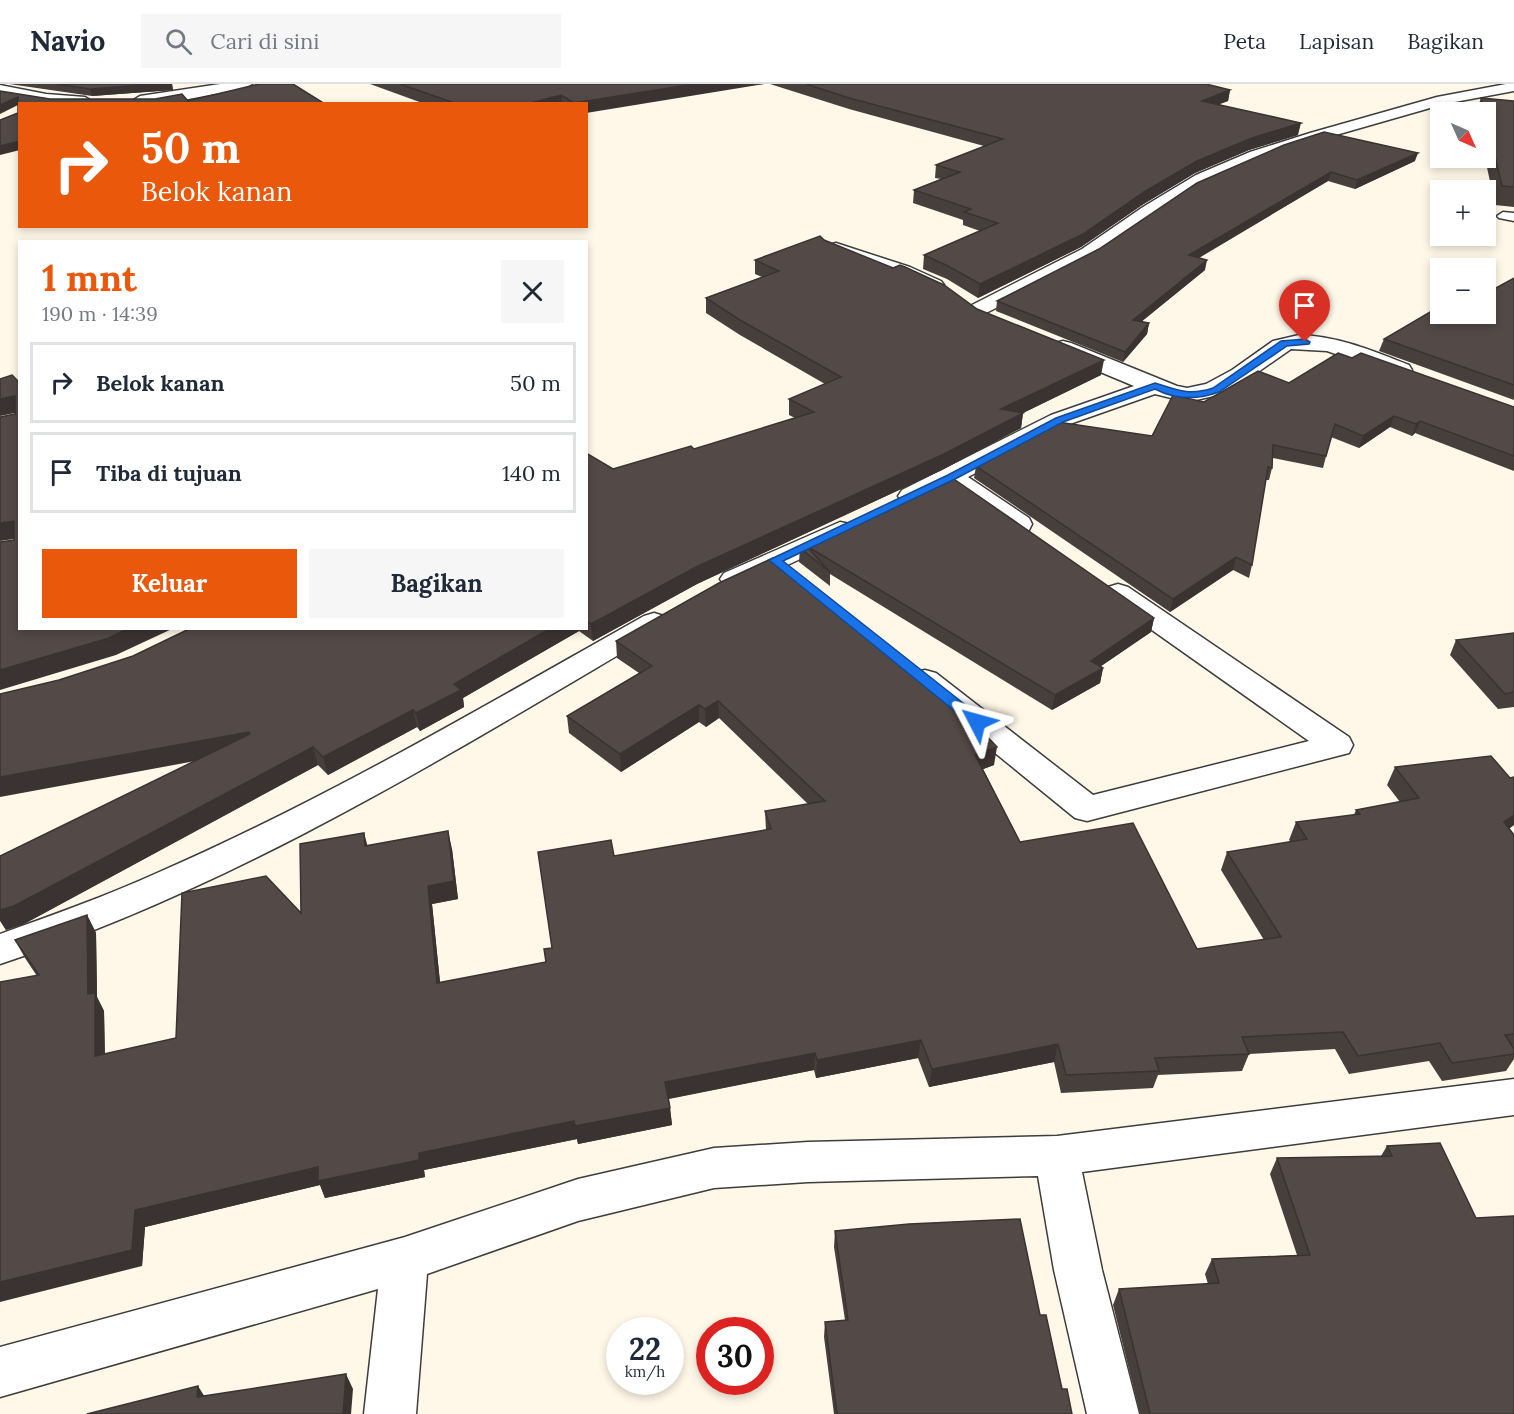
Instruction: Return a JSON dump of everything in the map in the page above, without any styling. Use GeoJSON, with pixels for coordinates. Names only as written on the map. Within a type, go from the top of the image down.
{"type":"FeatureCollection","features":[{"type":"Feature","properties":{"kind":"street"},"geometry":{"type":"LineString","coordinates":[[128,102],[163,99],[244,84]]}},
{"type":"Feature","properties":{"kind":"street"},"geometry":{"type":"LineString","coordinates":[[831,248],[903,271],[971,306],[1089,253],[1149,211],[1202,179],[1256,156],[1326,133],[1442,100],[1514,87]]}},
{"type":"Feature","properties":{"kind":"street"},"geometry":{"type":"LineString","coordinates":[[0,90],[41,101],[102,102]]}},
{"type":"Feature","properties":{"kind":"street"},"geometry":{"type":"LineString","coordinates":[[1039,338],[1170,393],[1197,396],[1216,390],[1284,343],[1305,342],[1344,349],[1429,380]]}},
{"type":"Feature","properties":{"kind":"street"},"geometry":{"type":"LineString","coordinates":[[708,592],[952,477],[1059,420],[1155,386]]}},
{"type":"Feature","properties":{"kind":"street"},"geometry":{"type":"LineString","coordinates":[[952,477],[1038,537]]}},
{"type":"Feature","properties":{"kind":"street"},"geometry":{"type":"LineString","coordinates":[[775,560],[802,582]]}},
{"type":"Feature","properties":{"kind":"street"},"geometry":{"type":"LineString","coordinates":[[903,663],[1087,809],[1337,745],[1096,578]]}},
{"type":"Feature","properties":{"kind":"street"},"geometry":{"type":"LineString","coordinates":[[0,949],[80,922],[321,810],[677,609]]}},
{"type":"Feature","properties":{"kind":"street"},"geometry":{"type":"LineString","coordinates":[[0,1372],[405,1259],[579,1200],[714,1168],[820,1161],[1057,1156],[1514,1097]]}},
{"type":"Feature","properties":{"kind":"street"},"geometry":{"type":"LineString","coordinates":[[1057,1156],[1078,1270],[1113,1414]]}},
{"type":"Feature","properties":{"kind":"street"},"geometry":{"type":"LineString","coordinates":[[390,1414],[405,1259]]}},
{"type":"Feature","properties":{"kind":"building"},"geometry":{"type":"Polygon","coordinates":[[[57,84],[154,84],[90,89],[57,84]]]}},
{"type":"Feature","properties":{"kind":"building"},"geometry":{"type":"Polygon","coordinates":[[[259,84],[293,84],[322,102],[18,102],[18,97],[0,105],[0,91],[50,99],[155,99],[182,94],[188,101],[259,84]]]}},
{"type":"Feature","properties":{"kind":"building"},"geometry":{"type":"Polygon","coordinates":[[[400,84],[694,84],[580,102],[572,102],[561,95],[535,102],[451,102],[400,84]]]}},
{"type":"Feature","properties":{"kind":"building"},"geometry":{"type":"Polygon","coordinates":[[[806,84],[1206,84],[1230,90],[1202,101],[1301,123],[1252,138],[1197,161],[1144,192],[1083,234],[980,284],[924,255],[998,223],[964,212],[971,209],[914,190],[960,172],[936,165],[1003,139],[849,98],[806,84]]]}},
{"type":"Feature","properties":{"kind":"building"},"geometry":{"type":"Polygon","coordinates":[[[1481,98],[1514,101],[1514,187],[1502,186],[1496,161],[1496,102],[1482,102],[1481,98]]]}},
{"type":"Feature","properties":{"kind":"building"},"geometry":{"type":"Polygon","coordinates":[[[18,113],[18,142],[0,146],[0,120],[18,113]]]}},
{"type":"Feature","properties":{"kind":"building"},"geometry":{"type":"Polygon","coordinates":[[[1324,132],[1418,153],[1357,180],[1331,172],[1189,255],[1207,260],[1133,320],[1149,323],[1125,352],[997,301],[1099,249],[1197,183],[1284,145],[1324,132]]]}},
{"type":"Feature","properties":{"kind":"building"},"geometry":{"type":"Polygon","coordinates":[[[820,236],[824,240],[893,268],[900,265],[905,267],[944,285],[977,309],[1104,360],[1001,409],[1023,413],[944,454],[696,567],[591,624],[588,622],[588,454],[613,469],[691,446],[694,449],[814,412],[789,399],[841,377],[740,320],[706,298],[779,271],[755,260],[820,236]]]}},
{"type":"Feature","properties":{"kind":"building"},"geometry":{"type":"Polygon","coordinates":[[[1514,278],[1514,385],[1384,339],[1430,312],[1430,324],[1496,324],[1496,288],[1514,278]]]}},
{"type":"Feature","properties":{"kind":"building"},"geometry":{"type":"Polygon","coordinates":[[[1338,353],[1352,358],[1361,353],[1514,407],[1514,456],[1420,421],[1416,424],[1394,416],[1363,436],[1335,424],[1326,456],[1273,445],[1272,468],[1268,467],[1252,565],[1236,557],[1173,599],[976,466],[1058,422],[1152,436],[1173,395],[1204,402],[1258,371],[1289,383],[1338,353]]]}},
{"type":"Feature","properties":{"kind":"building"},"geometry":{"type":"Polygon","coordinates":[[[12,375],[18,381],[18,630],[125,630],[109,638],[0,670],[0,542],[14,540],[14,521],[0,523],[0,417],[15,414],[15,396],[0,399],[0,379],[12,375]]]}},
{"type":"Feature","properties":{"kind":"building"},"geometry":{"type":"Polygon","coordinates":[[[951,477],[1154,618],[1091,661],[1103,668],[1055,695],[810,548],[830,572],[800,548],[951,477]]]}},
{"type":"Feature","properties":{"kind":"building"},"geometry":{"type":"Polygon","coordinates":[[[773,558],[959,707],[997,747],[975,755],[1020,842],[1133,823],[1197,949],[1281,937],[1227,852],[1307,839],[1296,822],[1360,814],[1356,810],[1419,798],[1395,767],[1491,756],[1510,778],[1514,777],[1514,815],[1504,822],[1514,835],[1514,1034],[1505,1035],[1514,1049],[1514,1054],[1452,1063],[1440,1043],[1358,1056],[1343,1032],[1242,1037],[1249,1054],[1155,1058],[1159,1071],[1066,1075],[1058,1044],[932,1069],[921,1040],[817,1060],[815,1053],[665,1082],[670,1108],[575,1126],[574,1121],[419,1153],[419,1160],[318,1181],[318,1167],[135,1210],[132,1250],[0,1282],[0,982],[39,975],[15,940],[87,915],[88,994],[95,993],[95,1056],[176,1038],[182,893],[266,876],[301,913],[300,844],[364,833],[365,846],[448,831],[454,881],[428,886],[437,983],[546,962],[544,949],[552,948],[538,852],[611,840],[614,856],[771,829],[765,811],[825,801],[718,701],[705,709],[699,705],[620,754],[567,716],[652,666],[616,641],[719,583],[773,558]]]}},
{"type":"Feature","properties":{"kind":"building"},"geometry":{"type":"Polygon","coordinates":[[[187,630],[548,630],[454,684],[461,690],[416,713],[413,710],[323,757],[313,747],[14,906],[0,910],[0,856],[250,734],[249,732],[0,777],[0,694],[59,680],[133,656],[187,630]]]}},
{"type":"Feature","properties":{"kind":"building"},"geometry":{"type":"Polygon","coordinates":[[[1514,633],[1514,692],[1505,694],[1456,640],[1514,633]]]}},
{"type":"Feature","properties":{"kind":"building"},"geometry":{"type":"Polygon","coordinates":[[[1440,1143],[1476,1218],[1514,1216],[1514,1414],[1150,1414],[1119,1289],[1219,1283],[1212,1259],[1310,1255],[1277,1158],[1392,1156],[1387,1146],[1440,1143]]]}},
{"type":"Feature","properties":{"kind":"building"},"geometry":{"type":"Polygon","coordinates":[[[1020,1219],[1040,1315],[1046,1315],[1062,1389],[1067,1389],[1072,1414],[837,1414],[825,1322],[848,1320],[835,1231],[909,1224],[1020,1219]]]}},
{"type":"Feature","properties":{"kind":"building"},"geometry":{"type":"Polygon","coordinates":[[[346,1374],[343,1414],[87,1414],[198,1386],[197,1397],[346,1374]]]}},
{"type":"Feature","properties":{"kind":"route"},"geometry":{"type":"LineString","coordinates":[[977,722],[775,560],[952,477],[1059,420],[1155,386],[1170,393],[1183,395],[1197,396],[1207,393],[1216,390],[1284,343],[1305,342]]}}]}
